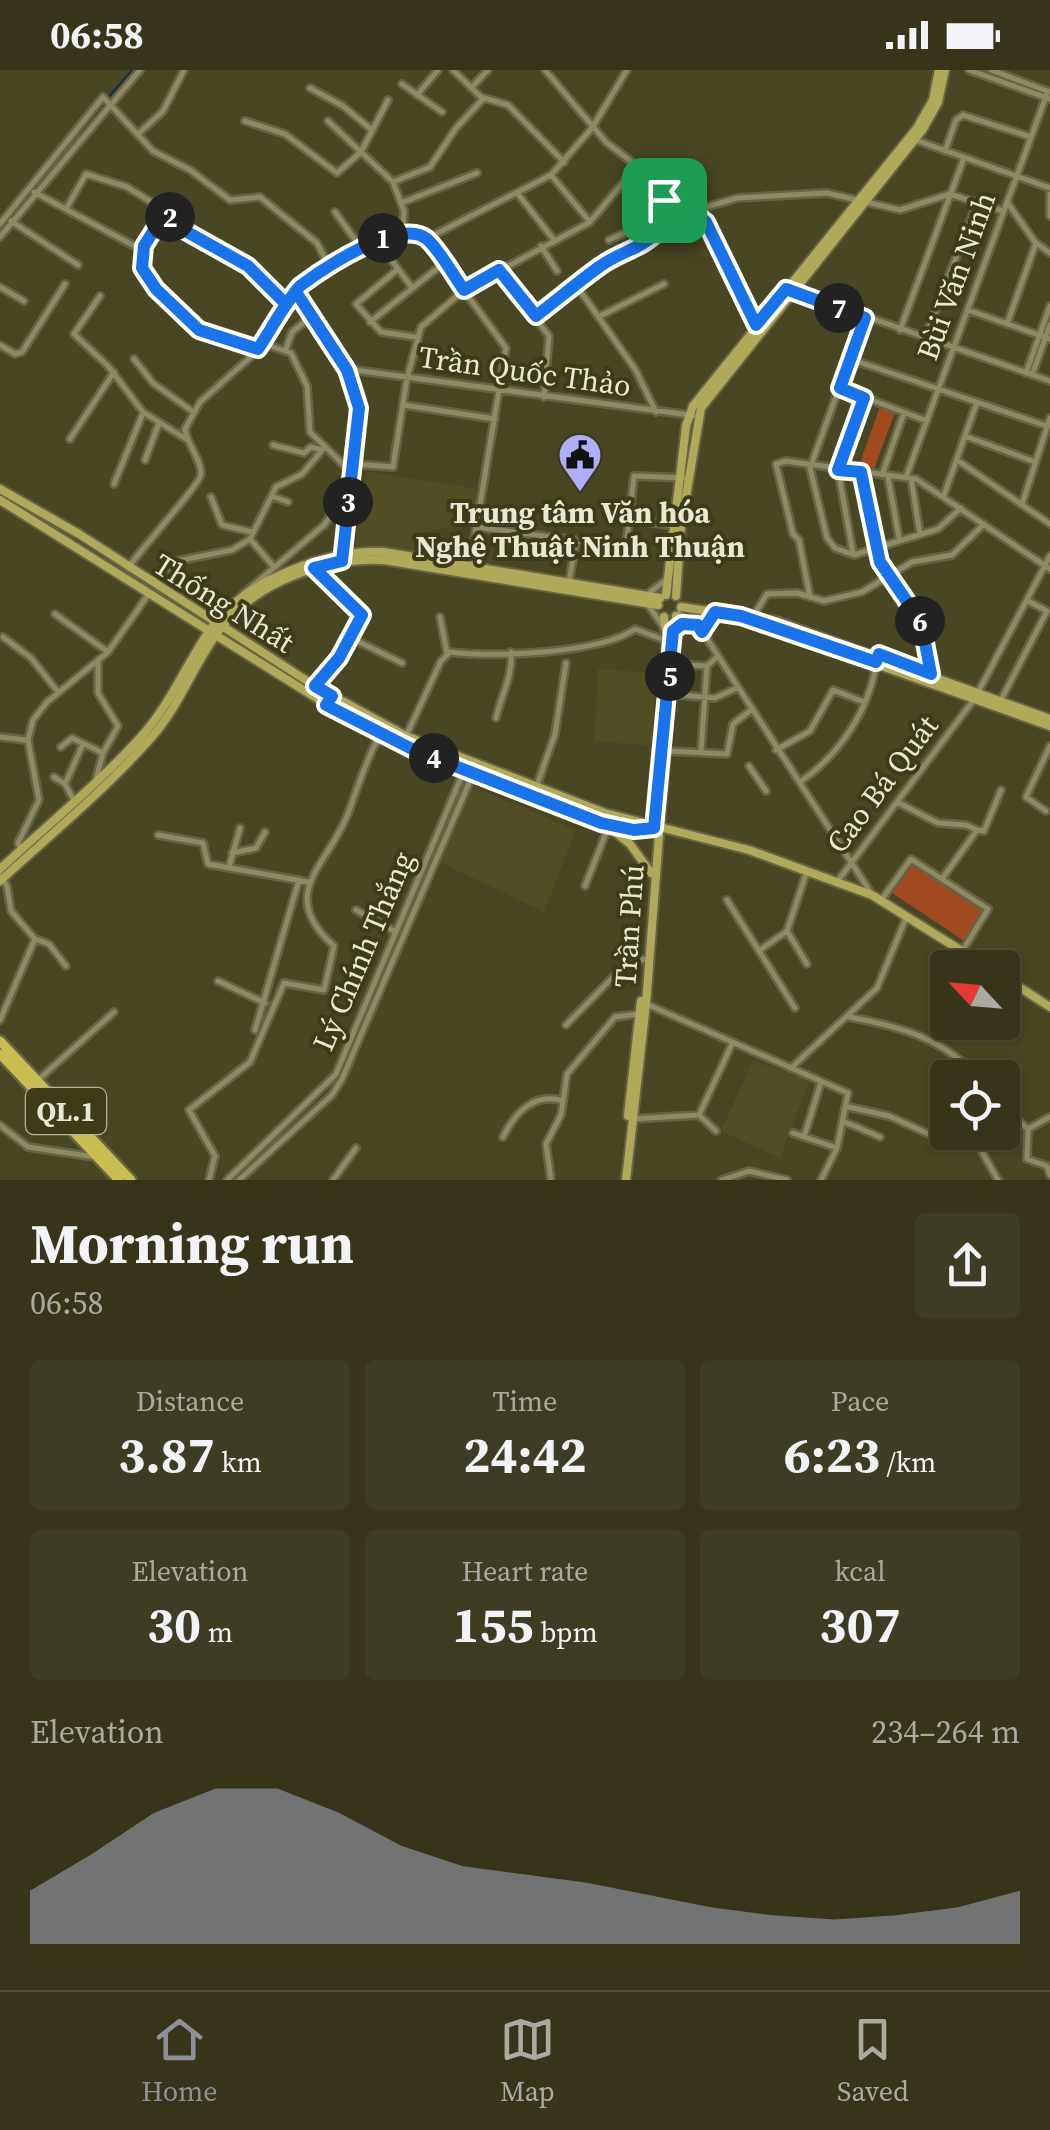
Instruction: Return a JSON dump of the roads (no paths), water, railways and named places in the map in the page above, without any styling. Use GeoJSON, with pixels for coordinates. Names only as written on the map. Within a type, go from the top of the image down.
{"type":"FeatureCollection","features":[{"type":"Feature","properties":{"kind":"highway","name":"QL.1"},"geometry":{"type":"LineString","coordinates":[[0,1042],[131,1180]]}},
{"type":"Feature","properties":{"kind":"highway","name":"QL.1"},"geometry":{"type":"LineString","coordinates":[[0,1054],[120,1180]]}},
{"type":"Feature","properties":{"kind":"main road"},"geometry":{"type":"LineString","coordinates":[[665,598],[693,416],[759,327],[913,139],[929,110],[942,70]]}},
{"type":"Feature","properties":{"kind":"main road","name":"Thống Nhất"},"geometry":{"type":"LineString","coordinates":[[0,490],[125,573],[149,583],[315,686],[406,736],[605,822],[634,830],[657,829],[749,850],[872,895],[963,950]]}},
{"type":"Feature","properties":{"kind":"main road","name":"Thống Nhất"},"geometry":{"type":"LineString","coordinates":[[0,500],[22,506]]}},
{"type":"Feature","properties":{"kind":"main road"},"geometry":{"type":"LineString","coordinates":[[665,598],[678,526]]}},
{"type":"Feature","properties":{"kind":"main road"},"geometry":{"type":"LineString","coordinates":[[218,626],[259,596],[342,557]]}},
{"type":"Feature","properties":{"kind":"main road"},"geometry":{"type":"LineString","coordinates":[[1,876],[158,730],[218,626],[242,600],[300,567],[342,557],[413,560],[646,599],[665,598],[679,612]]}},
{"type":"Feature","properties":{"kind":"main road","name":"Thống Nhất"},"geometry":{"type":"LineString","coordinates":[[125,573],[148,595],[326,705],[402,745],[471,767]]}},
{"type":"Feature","properties":{"kind":"main road","name":"Trần Phú"},"geometry":{"type":"LineString","coordinates":[[630,1119],[644,1003],[657,829],[668,664],[665,598]]}},
{"type":"Feature","properties":{"kind":"main road","name":"Trần Phú"},"geometry":{"type":"LineString","coordinates":[[669,635],[679,612]]}},
{"type":"Feature","properties":{"kind":"main road"},"geometry":{"type":"LineString","coordinates":[[664,616],[715,612],[741,616],[878,658]]}},
{"type":"Feature","properties":{"kind":"main road"},"geometry":{"type":"LineString","coordinates":[[741,616],[754,615],[1046,718]]}},
{"type":"Feature","properties":{"kind":"main road"},"geometry":{"type":"LineString","coordinates":[[1,876],[21,850],[77,803],[151,725],[212,636]]}},
{"type":"Feature","properties":{"kind":"main road","name":"Trần Phú"},"geometry":{"type":"LineString","coordinates":[[662,750],[669,694],[668,664]]}},
{"type":"Feature","properties":{"kind":"main road"},"geometry":{"type":"LineString","coordinates":[[977,695],[1046,718]]}},
{"type":"Feature","properties":{"kind":"main road"},"geometry":{"type":"LineString","coordinates":[[326,705],[332,696]]}},
{"type":"Feature","properties":{"kind":"main road"},"geometry":{"type":"LineString","coordinates":[[402,745],[406,736]]}},
{"type":"Feature","properties":{"kind":"main road"},"geometry":{"type":"LineString","coordinates":[[605,822],[630,844],[651,872]]}},
{"type":"Feature","properties":{"kind":"main road","name":"Trần Phú"},"geometry":{"type":"LineString","coordinates":[[624,1180],[644,1003],[644,959],[657,829]]}},
{"type":"Feature","properties":{"kind":"main road"},"geometry":{"type":"LineString","coordinates":[[1020,988],[1050,1007]]}},
{"type":"Feature","properties":{"kind":"street"},"geometry":{"type":"LineString","coordinates":[[0,236],[108,103],[140,70]]}},
{"type":"Feature","properties":{"kind":"street"},"geometry":{"type":"LineString","coordinates":[[138,134],[163,110],[184,70]]}},
{"type":"Feature","properties":{"kind":"street"},"geometry":{"type":"LineString","coordinates":[[418,95],[438,70]]}},
{"type":"Feature","properties":{"kind":"street"},"geometry":{"type":"LineString","coordinates":[[453,70],[484,98],[508,105],[564,162]]}},
{"type":"Feature","properties":{"kind":"street"},"geometry":{"type":"LineString","coordinates":[[471,88],[488,70]]}},
{"type":"Feature","properties":{"kind":"street"},"geometry":{"type":"LineString","coordinates":[[545,70],[592,128],[636,167],[696,210],[710,229],[759,327]]}},
{"type":"Feature","properties":{"kind":"street"},"geometry":{"type":"LineString","coordinates":[[426,239],[551,176],[592,128],[627,70]]}},
{"type":"Feature","properties":{"kind":"street"},"geometry":{"type":"LineString","coordinates":[[969,70],[1048,95]]}},
{"type":"Feature","properties":{"kind":"street"},"geometry":{"type":"LineString","coordinates":[[992,70],[1048,95]]}},
{"type":"Feature","properties":{"kind":"street"},"geometry":{"type":"LineString","coordinates":[[402,84],[442,112]]}},
{"type":"Feature","properties":{"kind":"street"},"geometry":{"type":"LineString","coordinates":[[310,88],[343,106],[372,130]]}},
{"type":"Feature","properties":{"kind":"street","name":"Bùi Văn Ninh"},"geometry":{"type":"LineString","coordinates":[[908,477],[1048,95]]}},
{"type":"Feature","properties":{"kind":"street"},"geometry":{"type":"LineString","coordinates":[[0,224],[103,97],[157,154],[185,166],[230,200],[258,195],[316,244],[330,268]]}},
{"type":"Feature","properties":{"kind":"street"},"geometry":{"type":"LineString","coordinates":[[393,182],[430,166],[456,128],[484,98]]}},
{"type":"Feature","properties":{"kind":"street"},"geometry":{"type":"LineString","coordinates":[[245,121],[285,134],[335,173],[361,152],[388,100]]}},
{"type":"Feature","properties":{"kind":"street"},"geometry":{"type":"LineString","coordinates":[[945,151],[956,120],[963,115],[1031,137]]}},
{"type":"Feature","properties":{"kind":"street"},"geometry":{"type":"LineString","coordinates":[[328,121],[393,182],[401,203],[403,231]]}},
{"type":"Feature","properties":{"kind":"street"},"geometry":{"type":"LineString","coordinates":[[913,139],[1050,191],[1050,216]]}},
{"type":"Feature","properties":{"kind":"street"},"geometry":{"type":"LineString","coordinates":[[900,330],[964,158]]}},
{"type":"Feature","properties":{"kind":"street"},"geometry":{"type":"LineString","coordinates":[[353,464],[393,467],[415,337],[421,326],[464,290],[590,222],[636,167]]}},
{"type":"Feature","properties":{"kind":"street"},"geometry":{"type":"LineString","coordinates":[[66,209],[82,178],[89,174],[128,188],[166,211],[173,224],[248,266],[286,304]]}},
{"type":"Feature","properties":{"kind":"street"},"geometry":{"type":"LineString","coordinates":[[401,203],[477,174]]}},
{"type":"Feature","properties":{"kind":"street"},"geometry":{"type":"LineString","coordinates":[[551,176],[590,222]]}},
{"type":"Feature","properties":{"kind":"street"},"geometry":{"type":"LineString","coordinates":[[536,316],[610,259],[644,246],[664,220],[660,185]]}},
{"type":"Feature","properties":{"kind":"street"},"geometry":{"type":"LineString","coordinates":[[34,192],[142,250]]}},
{"type":"Feature","properties":{"kind":"street"},"geometry":{"type":"LineString","coordinates":[[696,210],[755,197],[830,193],[908,210],[950,194],[1004,212]]}},
{"type":"Feature","properties":{"kind":"street"},"geometry":{"type":"LineString","coordinates":[[518,194],[554,240]]}},
{"type":"Feature","properties":{"kind":"street"},"geometry":{"type":"LineString","coordinates":[[925,338],[976,202]]}},
{"type":"Feature","properties":{"kind":"street"},"geometry":{"type":"LineString","coordinates":[[1008,202],[1036,243],[1050,252]]}},
{"type":"Feature","properties":{"kind":"street"},"geometry":{"type":"LineString","coordinates":[[166,211],[142,250],[142,268],[156,289],[199,330],[286,349]]}},
{"type":"Feature","properties":{"kind":"street"},"geometry":{"type":"LineString","coordinates":[[334,212],[362,249]]}},
{"type":"Feature","properties":{"kind":"street"},"geometry":{"type":"LineString","coordinates":[[609,240],[633,233],[652,220],[664,220]]}},
{"type":"Feature","properties":{"kind":"street"},"geometry":{"type":"LineString","coordinates":[[11,221],[78,265]]}},
{"type":"Feature","properties":{"kind":"street"},"geometry":{"type":"LineString","coordinates":[[186,440],[192,411],[260,346],[296,292],[377,241],[403,231],[426,239],[504,344],[496,419],[470,570]]}},
{"type":"Feature","properties":{"kind":"street"},"geometry":{"type":"LineString","coordinates":[[377,241],[412,287]]}},
{"type":"Feature","properties":{"kind":"street"},"geometry":{"type":"LineString","coordinates":[[1008,324],[1036,243]]}},
{"type":"Feature","properties":{"kind":"street"},"geometry":{"type":"LineString","coordinates":[[542,246],[557,272]]}},
{"type":"Feature","properties":{"kind":"street"},"geometry":{"type":"LineString","coordinates":[[370,322],[444,263]]}},
{"type":"Feature","properties":{"kind":"street"},"geometry":{"type":"LineString","coordinates":[[398,269],[356,304],[380,332],[415,337]]}},
{"type":"Feature","properties":{"kind":"street"},"geometry":{"type":"LineString","coordinates":[[499,270],[536,316],[550,341],[544,397]]}},
{"type":"Feature","properties":{"kind":"street"},"geometry":{"type":"LineString","coordinates":[[0,345],[22,352],[65,284]]}},
{"type":"Feature","properties":{"kind":"street"},"geometry":{"type":"LineString","coordinates":[[600,316],[627,298],[664,284]]}},
{"type":"Feature","properties":{"kind":"street"},"geometry":{"type":"LineString","coordinates":[[576,285],[635,369],[656,412]]}},
{"type":"Feature","properties":{"kind":"street"},"geometry":{"type":"LineString","coordinates":[[0,287],[24,301]]}},
{"type":"Feature","properties":{"kind":"street"},"geometry":{"type":"LineString","coordinates":[[790,290],[1050,382]]}},
{"type":"Feature","properties":{"kind":"street"},"geometry":{"type":"LineString","coordinates":[[296,292],[347,370],[359,408],[342,557]]}},
{"type":"Feature","properties":{"kind":"street"},"geometry":{"type":"LineString","coordinates":[[100,296],[74,334],[114,372],[143,412],[186,440],[200,469],[198,485],[158,526],[125,573]]}},
{"type":"Feature","properties":{"kind":"street"},"geometry":{"type":"LineString","coordinates":[[1045,337],[1050,306]]}},
{"type":"Feature","properties":{"kind":"street"},"geometry":{"type":"LineString","coordinates":[[968,310],[1045,337]]}},
{"type":"Feature","properties":{"kind":"street"},"geometry":{"type":"LineString","coordinates":[[312,316],[292,332],[286,349],[307,386],[310,432],[323,449],[352,473]]}},
{"type":"Feature","properties":{"kind":"street"},"geometry":{"type":"LineString","coordinates":[[865,318],[810,468],[827,538],[834,548],[854,555],[948,522],[961,508]]}},
{"type":"Feature","properties":{"kind":"street"},"geometry":{"type":"LineString","coordinates":[[1029,374],[1050,326]]}},
{"type":"Feature","properties":{"kind":"street"},"geometry":{"type":"LineString","coordinates":[[134,359],[154,383],[192,411]]}},
{"type":"Feature","properties":{"kind":"street"},"geometry":{"type":"LineString","coordinates":[[850,359],[1047,426]]}},
{"type":"Feature","properties":{"kind":"street","name":"Trần Quốc Thảo"},"geometry":{"type":"LineString","coordinates":[[347,370],[693,416]]}},
{"type":"Feature","properties":{"kind":"street"},"geometry":{"type":"LineString","coordinates":[[70,439],[114,372]]}},
{"type":"Feature","properties":{"kind":"street"},"geometry":{"type":"LineString","coordinates":[[840,388],[927,421]]}},
{"type":"Feature","properties":{"kind":"street"},"geometry":{"type":"LineString","coordinates":[[854,555],[838,470],[864,398]]}},
{"type":"Feature","properties":{"kind":"street"},"geometry":{"type":"LineString","coordinates":[[944,496],[977,402]]}},
{"type":"Feature","properties":{"kind":"street"},"geometry":{"type":"LineString","coordinates":[[404,405],[496,419]]}},
{"type":"Feature","properties":{"kind":"street"},"geometry":{"type":"LineString","coordinates":[[114,484],[143,412]]}},
{"type":"Feature","properties":{"kind":"street"},"geometry":{"type":"LineString","coordinates":[[899,538],[885,475],[904,412]]}},
{"type":"Feature","properties":{"kind":"street"},"geometry":{"type":"LineString","coordinates":[[1022,504],[1050,418]]}},
{"type":"Feature","properties":{"kind":"street"},"geometry":{"type":"LineString","coordinates":[[145,460],[159,424]]}},
{"type":"Feature","properties":{"kind":"street"},"geometry":{"type":"LineString","coordinates":[[965,436],[1036,462]]}},
{"type":"Feature","properties":{"kind":"street"},"geometry":{"type":"LineString","coordinates":[[272,444],[304,453],[311,446],[323,449]]}},
{"type":"Feature","properties":{"kind":"street"},"geometry":{"type":"LineString","coordinates":[[149,583],[177,561],[232,550],[251,536],[281,481],[304,472],[323,449]]}},
{"type":"Feature","properties":{"kind":"street"},"geometry":{"type":"LineString","coordinates":[[956,460],[1050,524]]}},
{"type":"Feature","properties":{"kind":"street"},"geometry":{"type":"LineString","coordinates":[[810,597],[799,540],[793,534],[776,464],[786,461],[810,468],[908,477],[944,496],[1048,567]]}},
{"type":"Feature","properties":{"kind":"street"},"geometry":{"type":"LineString","coordinates":[[861,472],[876,546],[888,575],[921,622],[932,678]]}},
{"type":"Feature","properties":{"kind":"street"},"geometry":{"type":"LineString","coordinates":[[476,527],[626,548],[634,476],[684,477]]}},
{"type":"Feature","properties":{"kind":"street"},"geometry":{"type":"LineString","coordinates":[[908,477],[920,534]]}},
{"type":"Feature","properties":{"kind":"street"},"geometry":{"type":"LineString","coordinates":[[242,600],[247,588],[324,525],[350,490]]}},
{"type":"Feature","properties":{"kind":"street"},"geometry":{"type":"LineString","coordinates":[[272,496],[288,502]]}},
{"type":"Feature","properties":{"kind":"street"},"geometry":{"type":"LineString","coordinates":[[212,497],[222,525],[251,536],[274,567]]}},
{"type":"Feature","properties":{"kind":"street"},"geometry":{"type":"LineString","coordinates":[[628,519],[678,526]]}},
{"type":"Feature","properties":{"kind":"street"},"geometry":{"type":"LineString","coordinates":[[754,615],[767,594],[781,592],[824,601],[862,592],[912,562],[952,555],[984,524]]}},
{"type":"Feature","properties":{"kind":"street"},"geometry":{"type":"LineString","coordinates":[[568,586],[576,542]]}},
{"type":"Feature","properties":{"kind":"street","name":"Cao Bá Quát"},"geometry":{"type":"LineString","coordinates":[[837,882],[977,695],[1048,567],[1050,556]]}},
{"type":"Feature","properties":{"kind":"street"},"geometry":{"type":"LineString","coordinates":[[314,568],[362,615],[351,638],[315,686]]}},
{"type":"Feature","properties":{"kind":"street"},"geometry":{"type":"LineString","coordinates":[[668,577],[646,599],[669,635]]}},
{"type":"Feature","properties":{"kind":"street"},"geometry":{"type":"LineString","coordinates":[[21,850],[18,843],[40,790],[28,740],[38,711],[108,652],[148,595]]}},
{"type":"Feature","properties":{"kind":"street"},"geometry":{"type":"LineString","coordinates":[[1001,700],[1049,612],[1028,601]]}},
{"type":"Feature","properties":{"kind":"street"},"geometry":{"type":"LineString","coordinates":[[679,612],[700,628],[872,895]]}},
{"type":"Feature","properties":{"kind":"street"},"geometry":{"type":"LineString","coordinates":[[700,628],[715,612]]}},
{"type":"Feature","properties":{"kind":"street"},"geometry":{"type":"LineString","coordinates":[[55,614],[108,652]]}},
{"type":"Feature","properties":{"kind":"street"},"geometry":{"type":"LineString","coordinates":[[406,736],[447,654],[440,617]]}},
{"type":"Feature","properties":{"kind":"street"},"geometry":{"type":"LineString","coordinates":[[669,635],[682,624],[700,628]]}},
{"type":"Feature","properties":{"kind":"street"},"geometry":{"type":"LineString","coordinates":[[447,654],[484,657],[620,638],[635,628],[669,635]]}},
{"type":"Feature","properties":{"kind":"street"},"geometry":{"type":"LineString","coordinates":[[3,637],[31,658],[58,692]]}},
{"type":"Feature","properties":{"kind":"street"},"geometry":{"type":"LineString","coordinates":[[351,638],[402,663]]}},
{"type":"Feature","properties":{"kind":"street"},"geometry":{"type":"LineString","coordinates":[[496,718],[504,688],[512,676],[511,652]]}},
{"type":"Feature","properties":{"kind":"street"},"geometry":{"type":"LineString","coordinates":[[668,664],[706,666],[718,657]]}},
{"type":"Feature","properties":{"kind":"street"},"geometry":{"type":"LineString","coordinates":[[799,783],[830,760],[864,702],[878,658]]}},
{"type":"Feature","properties":{"kind":"street"},"geometry":{"type":"LineString","coordinates":[[96,780],[102,753],[118,726],[98,693],[98,662]]}},
{"type":"Feature","properties":{"kind":"street"},"geometry":{"type":"LineString","coordinates":[[534,793],[556,734],[566,663]]}},
{"type":"Feature","properties":{"kind":"street"},"geometry":{"type":"LineString","coordinates":[[700,752],[706,666]]}},
{"type":"Feature","properties":{"kind":"street"},"geometry":{"type":"LineString","coordinates":[[669,694],[722,697],[737,688]]}},
{"type":"Feature","properties":{"kind":"street"},"geometry":{"type":"LineString","coordinates":[[776,750],[810,731],[833,690],[864,702]]}},
{"type":"Feature","properties":{"kind":"street"},"geometry":{"type":"LineString","coordinates":[[662,750],[727,754],[732,724],[751,710]]}},
{"type":"Feature","properties":{"kind":"street"},"geometry":{"type":"LineString","coordinates":[[209,1180],[215,1156],[189,1110],[250,1062],[284,983],[320,993],[326,986],[334,946],[317,930],[308,905],[308,882],[345,820],[362,768],[380,735]]}},
{"type":"Feature","properties":{"kind":"street"},"geometry":{"type":"LineString","coordinates":[[0,746],[2,738],[28,740]]}},
{"type":"Feature","properties":{"kind":"street"},"geometry":{"type":"LineString","coordinates":[[60,747],[72,738],[102,753]]}},
{"type":"Feature","properties":{"kind":"street"},"geometry":{"type":"LineString","coordinates":[[65,784],[83,744]]}},
{"type":"Feature","properties":{"kind":"street"},"geometry":{"type":"LineString","coordinates":[[1046,811],[1026,797],[1050,746]]}},
{"type":"Feature","properties":{"kind":"street"},"geometry":{"type":"LineString","coordinates":[[749,766],[766,791]]}},
{"type":"Feature","properties":{"kind":"street","name":"Lý Chính Thắng"},"geometry":{"type":"LineString","coordinates":[[239,1180],[332,1094],[422,870],[471,767]]}},
{"type":"Feature","properties":{"kind":"street","name":"Lý Chính Thắng"},"geometry":{"type":"LineString","coordinates":[[227,1180],[339,1077],[430,874],[471,767]]}},
{"type":"Feature","properties":{"kind":"street"},"geometry":{"type":"LineString","coordinates":[[54,777],[65,784],[77,803]]}},
{"type":"Feature","properties":{"kind":"street"},"geometry":{"type":"LineString","coordinates":[[897,802],[938,823],[984,831],[1001,790]]}},
{"type":"Feature","properties":{"kind":"street"},"geometry":{"type":"LineString","coordinates":[[585,886],[605,822]]}},
{"type":"Feature","properties":{"kind":"street"},"geometry":{"type":"LineString","coordinates":[[229,867],[240,828]]}},
{"type":"Feature","properties":{"kind":"street"},"geometry":{"type":"LineString","coordinates":[[942,879],[977,830]]}},
{"type":"Feature","properties":{"kind":"street"},"geometry":{"type":"LineString","coordinates":[[232,853],[256,848],[265,832]]}},
{"type":"Feature","properties":{"kind":"street"},"geometry":{"type":"LineString","coordinates":[[158,835],[201,842],[204,862],[308,882]]}},
{"type":"Feature","properties":{"kind":"street"},"geometry":{"type":"LineString","coordinates":[[882,900],[911,859],[988,909],[963,950]]}},
{"type":"Feature","properties":{"kind":"street"},"geometry":{"type":"LineString","coordinates":[[422,870],[430,874]]}},
{"type":"Feature","properties":{"kind":"street"},"geometry":{"type":"LineString","coordinates":[[760,950],[787,931],[807,871]]}},
{"type":"Feature","properties":{"kind":"street"},"geometry":{"type":"LineString","coordinates":[[1,876],[11,911],[35,939],[49,944],[66,966]]}},
{"type":"Feature","properties":{"kind":"street"},"geometry":{"type":"LineString","coordinates":[[255,1030],[299,880]]}},
{"type":"Feature","properties":{"kind":"street"},"geometry":{"type":"LineString","coordinates":[[727,900],[795,1008]]}},
{"type":"Feature","properties":{"kind":"street"},"geometry":{"type":"LineString","coordinates":[[356,910],[396,932]]}},
{"type":"Feature","properties":{"kind":"street"},"geometry":{"type":"LineString","coordinates":[[790,1068],[849,1017],[882,981],[907,915]]}},
{"type":"Feature","properties":{"kind":"street"},"geometry":{"type":"LineString","coordinates":[[787,931],[806,964]]}},
{"type":"Feature","properties":{"kind":"street"},"geometry":{"type":"LineString","coordinates":[[0,1020],[35,939]]}},
{"type":"Feature","properties":{"kind":"street"},"geometry":{"type":"LineString","coordinates":[[566,1025],[625,965],[644,959]]}},
{"type":"Feature","properties":{"kind":"street"},"geometry":{"type":"LineString","coordinates":[[218,981],[265,1003]]}},
{"type":"Feature","properties":{"kind":"street"},"geometry":{"type":"LineString","coordinates":[[644,1003],[848,1093],[837,1148],[821,1180]]}},
{"type":"Feature","properties":{"kind":"street"},"geometry":{"type":"LineString","coordinates":[[37,1080],[114,1012]]}},
{"type":"Feature","properties":{"kind":"street"},"geometry":{"type":"LineString","coordinates":[[551,1180],[546,1144],[574,1062],[616,1017],[640,1014]]}},
{"type":"Feature","properties":{"kind":"street"},"geometry":{"type":"LineString","coordinates":[[849,1017],[919,1035],[962,1060]]}},
{"type":"Feature","properties":{"kind":"street"},"geometry":{"type":"LineString","coordinates":[[699,1115],[732,1044]]}},
{"type":"Feature","properties":{"kind":"street"},"geometry":{"type":"LineString","coordinates":[[804,1137],[821,1081]]}},
{"type":"Feature","properties":{"kind":"street"},"geometry":{"type":"LineString","coordinates":[[503,1137],[511,1120],[542,1095],[563,1101]]}},
{"type":"Feature","properties":{"kind":"street"},"geometry":{"type":"LineString","coordinates":[[848,1107],[888,1116],[930,1135]]}},
{"type":"Feature","properties":{"kind":"street"},"geometry":{"type":"LineString","coordinates":[[630,1119],[699,1115],[716,1131]]}},
{"type":"Feature","properties":{"kind":"street"},"geometry":{"type":"LineString","coordinates":[[1028,1130],[1050,1118]]}},
{"type":"Feature","properties":{"kind":"street"},"geometry":{"type":"LineString","coordinates":[[844,1122],[880,1137]]}},
{"type":"Feature","properties":{"kind":"street"},"geometry":{"type":"LineString","coordinates":[[1020,1123],[1028,1130]]}},
{"type":"Feature","properties":{"kind":"street"},"geometry":{"type":"LineString","coordinates":[[0,1125],[28,1148],[98,1157]]}},
{"type":"Feature","properties":{"kind":"street"},"geometry":{"type":"LineString","coordinates":[[1028,1130],[1026,1159],[1046,1166],[1050,1174]]}},
{"type":"Feature","properties":{"kind":"street"},"geometry":{"type":"LineString","coordinates":[[793,1133],[837,1148]]}},
{"type":"Feature","properties":{"kind":"street"},"geometry":{"type":"LineString","coordinates":[[333,1180],[356,1148]]}},
{"type":"Feature","properties":{"kind":"street"},"geometry":{"type":"LineString","coordinates":[[981,1150],[994,1179]]}},
{"type":"Feature","properties":{"kind":"street"},"geometry":{"type":"LineString","coordinates":[[748,1180],[749,1171]]}},
{"type":"Feature","properties":{"kind":"street"},"geometry":{"type":"LineString","coordinates":[[722,1180],[749,1171],[788,1180]]}},
{"type":"Feature","properties":{"kind":"waterway"},"geometry":{"type":"LineString","coordinates":[[44,173],[134,70]]}},
{"type":"Feature","properties":{"kind":"waterway"},"geometry":{"type":"LineString","coordinates":[[0,231],[22,201]]}},
{"type":"Feature","properties":{"kind":"place","name":"Trung tâm Văn hóa Nghệ Thuật Ninh Thuận"},"geometry":{"type":"Point","coordinates":[580,493]}}]}
